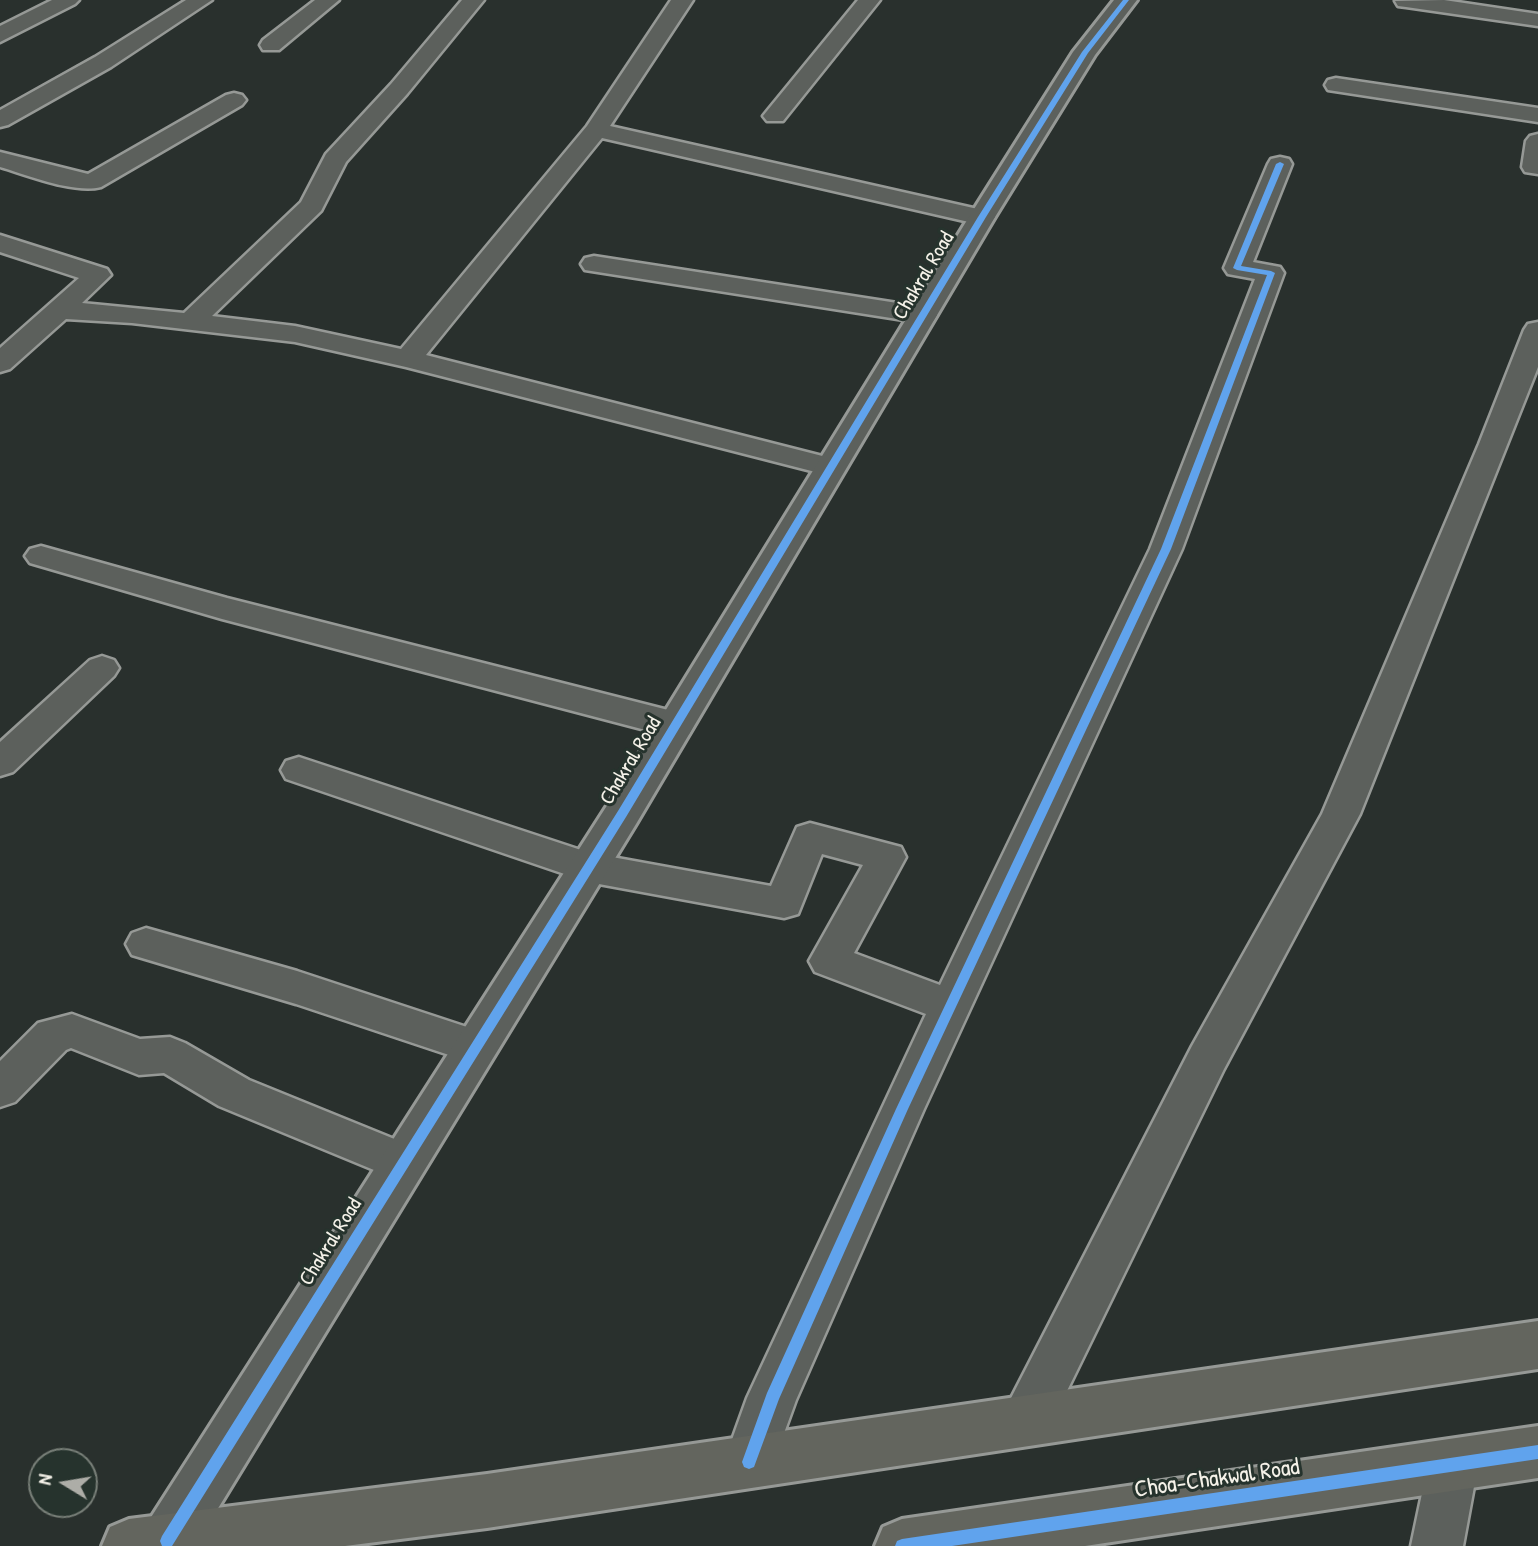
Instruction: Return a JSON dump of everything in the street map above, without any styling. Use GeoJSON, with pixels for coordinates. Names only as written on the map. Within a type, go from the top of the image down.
{"type":"FeatureCollection","features":[{"type":"Feature","properties":{"kind":"highway"},"geometry":{"type":"LineString","coordinates":[[148,1544],[487,1501],[1538,1345]]}},
{"type":"Feature","properties":{"kind":"highway","name":"Choa-Chakwal Road"},"geometry":{"type":"LineString","coordinates":[[902,1546],[1538,1452]]}},
{"type":"Feature","properties":{"kind":"street"},"geometry":{"type":"LineString","coordinates":[[0,35],[68,0]]}},
{"type":"Feature","properties":{"kind":"street"},"geometry":{"type":"LineString","coordinates":[[0,120],[103,62],[201,0]]}},
{"type":"Feature","properties":{"kind":"street"},"geometry":{"type":"LineString","coordinates":[[271,45],[328,0]]}},
{"type":"Feature","properties":{"kind":"street"},"geometry":{"type":"LineString","coordinates":[[190,322],[312,206],[335,159],[473,0]]}},
{"type":"Feature","properties":{"kind":"street"},"geometry":{"type":"LineString","coordinates":[[775,116],[869,0]]}},
{"type":"Feature","properties":{"kind":"street","name":"Chakral Road"},"geometry":{"type":"LineString","coordinates":[[148,1544],[403,1163],[676,725],[982,217],[1085,52],[1126,0]]}},
{"type":"Feature","properties":{"kind":"street"},"geometry":{"type":"LineString","coordinates":[[1404,0],[1538,20]]}},
{"type":"Feature","properties":{"kind":"street"},"geometry":{"type":"LineString","coordinates":[[408,359],[596,130],[676,1]]}},
{"type":"Feature","properties":{"kind":"street"},"geometry":{"type":"LineString","coordinates":[[1336,85],[1538,115]]}},
{"type":"Feature","properties":{"kind":"street"},"geometry":{"type":"LineString","coordinates":[[0,159],[55,176],[92,182],[234,100]]}},
{"type":"Feature","properties":{"kind":"street"},"geometry":{"type":"LineString","coordinates":[[596,130],[982,217]]}},
{"type":"Feature","properties":{"kind":"street"},"geometry":{"type":"LineString","coordinates":[[1538,141],[1534,167],[1538,167]]}},
{"type":"Feature","properties":{"kind":"street"},"geometry":{"type":"LineString","coordinates":[[750,1462],[772,1398],[950,1006],[1166,549],[1271,273],[1237,268],[1280,164]]}},
{"type":"Feature","properties":{"kind":"street"},"geometry":{"type":"LineString","coordinates":[[0,243],[98,275],[0,363]]}},
{"type":"Feature","properties":{"kind":"street"},"geometry":{"type":"LineString","coordinates":[[594,264],[923,315]]}},
{"type":"Feature","properties":{"kind":"street"},"geometry":{"type":"LineString","coordinates":[[58,310],[295,334],[408,359],[831,467]]}},
{"type":"Feature","properties":{"kind":"street"},"geometry":{"type":"LineString","coordinates":[[1026,1421],[1207,1059],[1341,814],[1494,444],[1538,330]]}},
{"type":"Feature","properties":{"kind":"street"},"geometry":{"type":"LineString","coordinates":[[41,556],[222,608],[676,725]]}},
{"type":"Feature","properties":{"kind":"street"},"geometry":{"type":"LineString","coordinates":[[0,763],[102,668]]}},
{"type":"Feature","properties":{"kind":"street"},"geometry":{"type":"LineString","coordinates":[[299,770],[588,867],[784,904],[810,837],[887,857],[829,961],[950,1006]]}},
{"type":"Feature","properties":{"kind":"street"},"geometry":{"type":"LineString","coordinates":[[146,944],[297,988],[476,1047]]}},
{"type":"Feature","properties":{"kind":"street"},"geometry":{"type":"LineString","coordinates":[[0,1089],[53,1035],[72,1031],[139,1057],[170,1055],[234,1093],[403,1163]]}},
{"type":"Feature","properties":{"kind":"street"},"geometry":{"type":"LineString","coordinates":[[1437,1546],[1453,1465]]}},
{"type":"Feature","properties":{"kind":"cycle path"},"geometry":{"type":"LineString","coordinates":[[167,1541],[622,814],[982,217],[1085,52],[1126,0]]}},
{"type":"Feature","properties":{"kind":"cycle path"},"geometry":{"type":"LineString","coordinates":[[749,1462],[772,1398],[902,1109],[1166,549],[1271,273],[1237,268],[1280,164]]}},
{"type":"Feature","properties":{"kind":"cycle path"},"geometry":{"type":"LineString","coordinates":[[902,1546],[1538,1452]]}}]}
